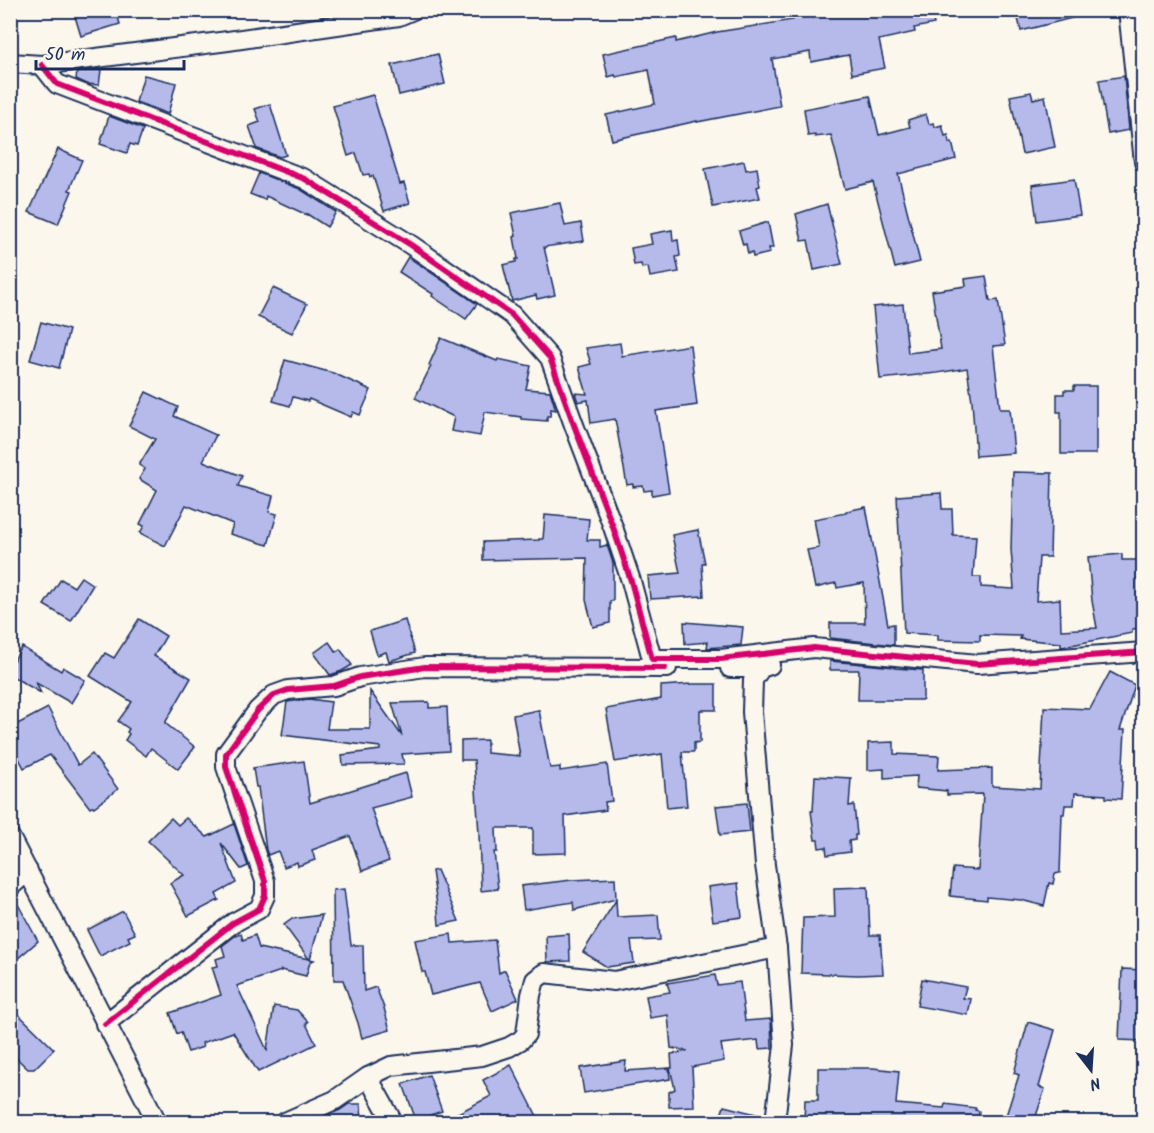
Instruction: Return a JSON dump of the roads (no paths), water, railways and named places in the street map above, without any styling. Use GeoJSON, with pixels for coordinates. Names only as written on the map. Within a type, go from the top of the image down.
{"type":"FeatureCollection","features":[{"type":"Feature","properties":{"kind":"street"},"geometry":{"type":"LineString","coordinates":[[10,63],[42,65],[240,40],[399,16],[413,10]]}},
{"type":"Feature","properties":{"kind":"street"},"geometry":{"type":"LineString","coordinates":[[1128,10],[1143,162]]}},
{"type":"Feature","properties":{"kind":"street"},"geometry":{"type":"LineString","coordinates":[[42,65],[57,84],[305,179],[411,245],[512,315],[550,358],[613,527],[631,581],[652,659],[721,659],[814,648],[977,664],[1143,652]]}},
{"type":"Feature","properties":{"kind":"street"},"geometry":{"type":"LineString","coordinates":[[105,1024],[233,923],[259,909],[265,896],[265,881],[226,767],[226,754],[258,710],[274,695],[288,690],[334,686],[360,677],[425,667],[761,668],[814,648]]}},
{"type":"Feature","properties":{"kind":"street"},"geometry":{"type":"LineString","coordinates":[[761,668],[753,680],[752,712],[765,865],[777,948],[784,1046],[775,1122]]}},
{"type":"Feature","properties":{"kind":"street"},"geometry":{"type":"LineString","coordinates":[[10,837],[157,1122]]}},
{"type":"Feature","properties":{"kind":"street"},"geometry":{"type":"LineString","coordinates":[[10,887],[28,871]]}},
{"type":"Feature","properties":{"kind":"street"},"geometry":{"type":"LineString","coordinates":[[285,1122],[335,1100],[368,1077],[392,1066],[482,1056],[509,1047],[526,1034],[535,980],[544,973],[614,981],[777,948]]}},
{"type":"Feature","properties":{"kind":"street"},"geometry":{"type":"LineString","coordinates":[[368,1077],[393,1122]]}}]}
